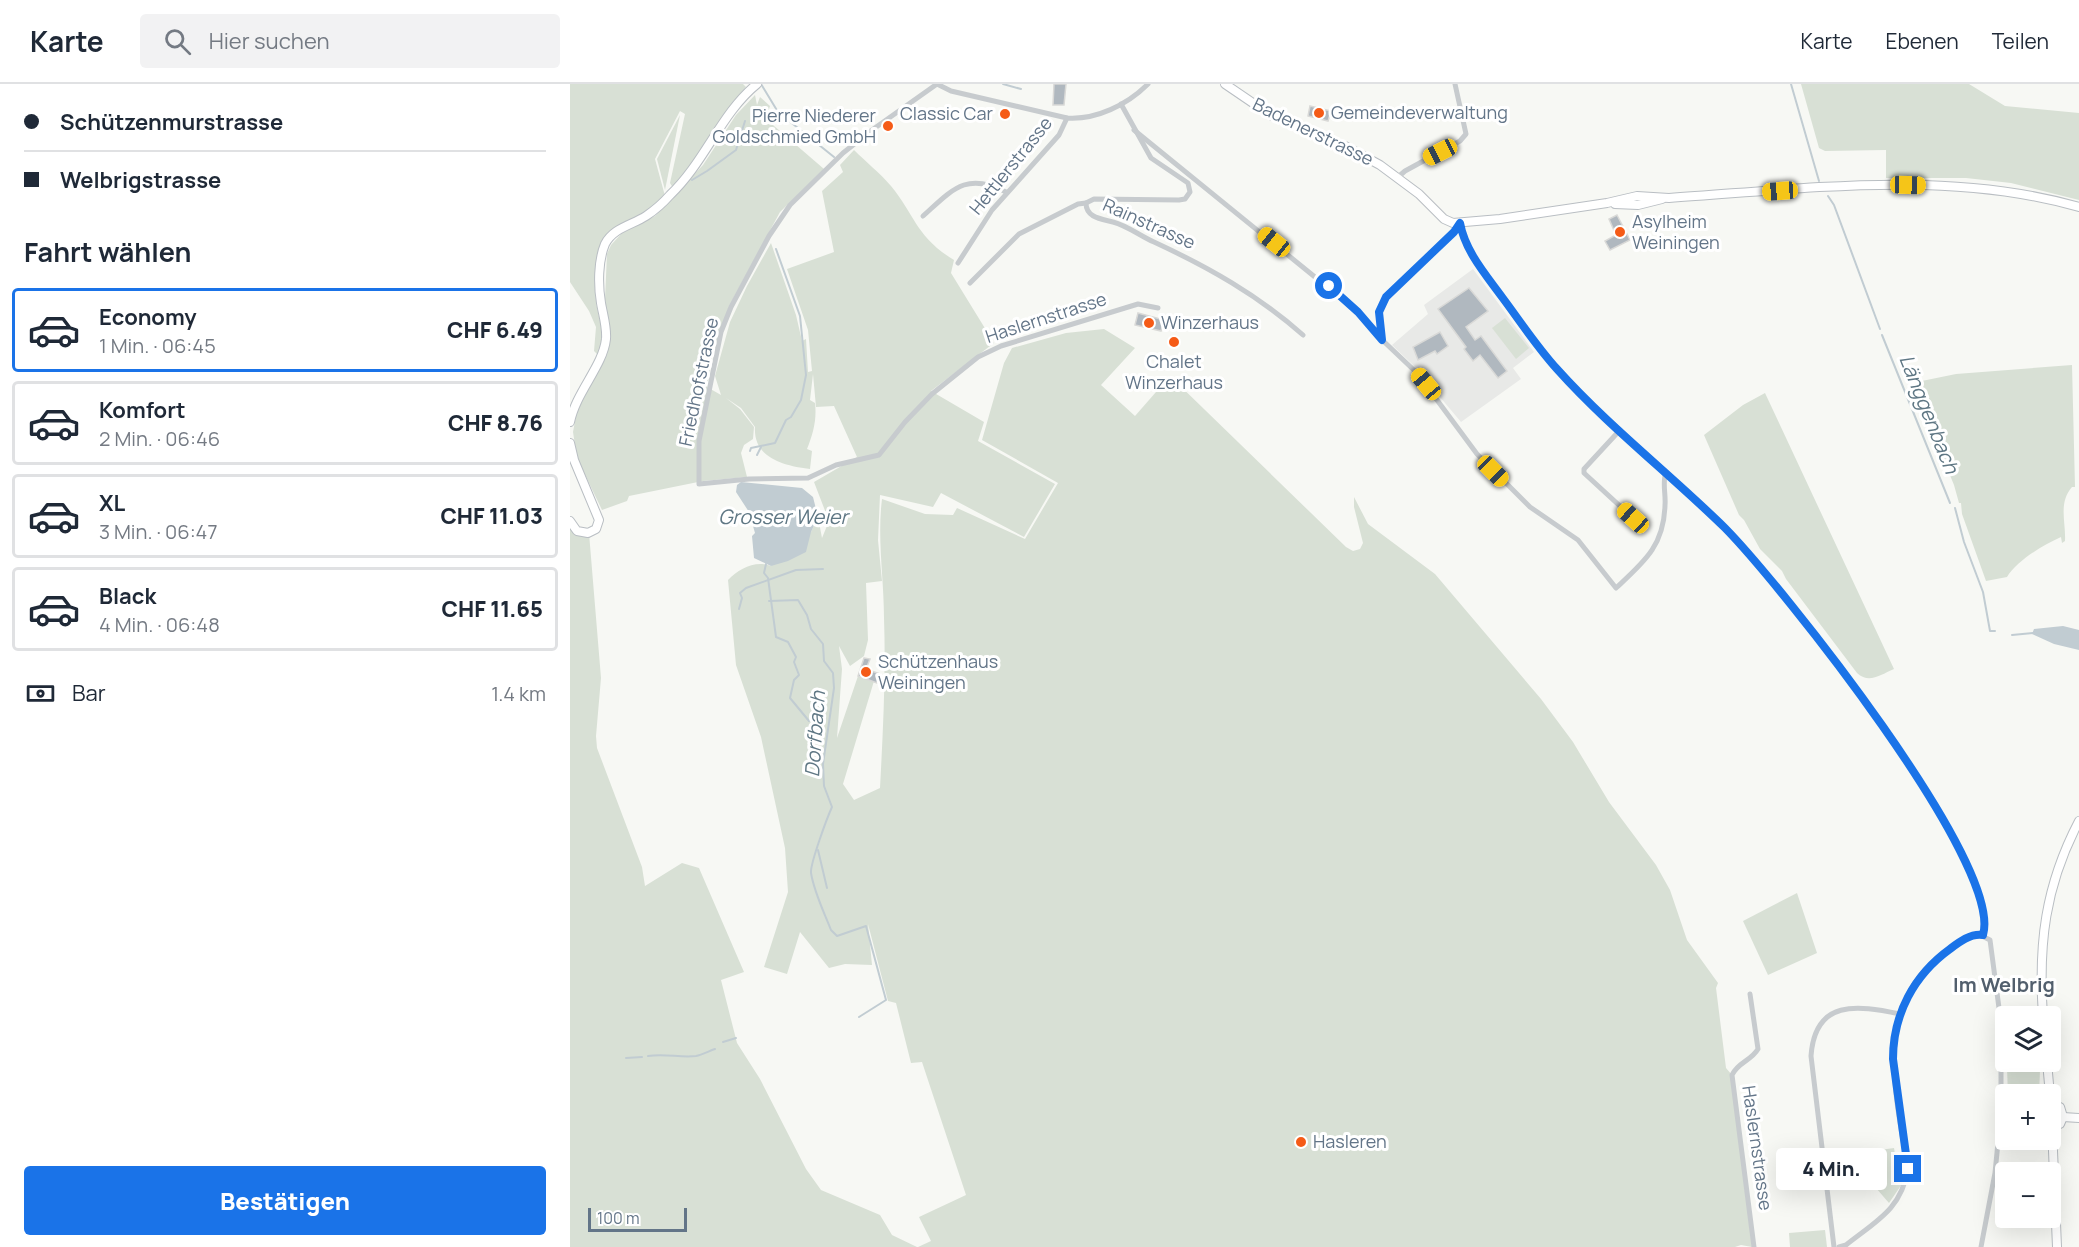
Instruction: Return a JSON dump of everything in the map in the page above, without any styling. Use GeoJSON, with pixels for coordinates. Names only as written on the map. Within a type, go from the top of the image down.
{"type":"FeatureCollection","features":[{"type":"Feature","properties":{"kind":"street"},"geometry":{"type":"LineString","coordinates":[[937,84],[951,91],[1067,118],[1081,119],[1121,104],[1135,96],[1148,84]]}},
{"type":"Feature","properties":{"kind":"street","name":"Friedhofstrasse"},"geometry":{"type":"LineString","coordinates":[[699,484],[699,441],[722,332],[731,307],[769,236],[790,205],[843,153],[863,136],[937,84]]}},
{"type":"Feature","properties":{"kind":"street","name":"Badenerstrasse"},"geometry":{"type":"LineString","coordinates":[[1225,84],[1272,116],[1345,146],[1398,177],[1444,219],[1460,223]]}},
{"type":"Feature","properties":{"kind":"street"},"geometry":{"type":"LineString","coordinates":[[1398,177],[1404,171],[1460,141],[1466,134],[1455,84]]}},
{"type":"Feature","properties":{"kind":"street"},"geometry":{"type":"LineString","coordinates":[[570,422],[576,399],[605,344],[606,333],[600,286],[602,257],[606,242],[614,233],[651,212],[679,186],[699,163],[736,105],[756,85]]}},
{"type":"Feature","properties":{"kind":"street","name":"Rainstrasse"},"geometry":{"type":"LineString","coordinates":[[1121,104],[1151,158],[1188,183],[1190,188],[1188,196],[1179,200],[1091,199],[1086,203],[1087,210],[1091,215],[1122,225],[1212,269],[1267,305],[1303,335]]}},
{"type":"Feature","properties":{"kind":"street","name":"Hettlerstrasse"},"geometry":{"type":"LineString","coordinates":[[958,263],[992,210],[1059,135],[1067,118]]}},
{"type":"Feature","properties":{"kind":"street"},"geometry":{"type":"LineString","coordinates":[[1134,130],[1343,298],[1417,373],[1477,454],[1493,471],[1530,507],[1578,540],[1616,588],[1651,555],[1659,541],[1665,506],[1663,478],[1666,472]]}},
{"type":"Feature","properties":{"kind":"street"},"geometry":{"type":"LineString","coordinates":[[923,216],[951,191],[967,183],[983,183],[1006,192]]}},
{"type":"Feature","properties":{"kind":"street"},"geometry":{"type":"LineString","coordinates":[[1382,340],[1379,312],[1386,297],[1454,232],[1460,223],[1607,203],[1637,196],[1669,198],[1854,186],[1926,186],[2007,192],[2079,207]]}},
{"type":"Feature","properties":{"kind":"street"},"geometry":{"type":"LineString","coordinates":[[970,283],[1019,234],[1078,204],[1086,203]]}},
{"type":"Feature","properties":{"kind":"street"},"geometry":{"type":"LineString","coordinates":[[1460,223],[1466,245],[1541,350],[1573,386],[1725,528],[1768,575],[1811,630],[1923,785],[1947,825],[1974,883],[1985,918],[1983,935]]}},
{"type":"Feature","properties":{"kind":"street","name":"Haslernstrasse"},"geometry":{"type":"LineString","coordinates":[[699,484],[749,479],[808,478],[836,465],[875,457],[884,451],[905,422],[932,394],[985,353],[1138,304],[1158,308]]}},
{"type":"Feature","properties":{"kind":"street"},"geometry":{"type":"LineString","coordinates":[[1620,430],[1584,469],[1584,473],[1633,518]]}},
{"type":"Feature","properties":{"kind":"street"},"geometry":{"type":"LineString","coordinates":[[570,442],[574,460],[599,519],[594,531],[585,534],[577,531],[570,521]]}},
{"type":"Feature","properties":{"kind":"street"},"geometry":{"type":"LineString","coordinates":[[2043,1006],[2043,926],[2055,878],[2079,821]]}},
{"type":"Feature","properties":{"kind":"street"},"geometry":{"type":"LineString","coordinates":[[1839,1247],[1846,1245],[1885,1215],[1900,1198],[1905,1184],[1908,1169],[1893,1059],[1893,1046],[1900,1014],[1912,990],[1934,962],[1967,938],[1978,934],[1983,935],[1991,945],[2001,1023],[2001,1084]]}},
{"type":"Feature","properties":{"kind":"street","name":"Haslernstrasse"},"geometry":{"type":"LineString","coordinates":[[1750,994],[1758,1049],[1751,1057],[1737,1066],[1732,1074],[1754,1247]]}},
{"type":"Feature","properties":{"kind":"street"},"geometry":{"type":"LineString","coordinates":[[1833,1247],[1821,1158],[1811,1056],[1812,1041],[1817,1027],[1827,1016],[1839,1010],[1854,1008],[1900,1014]]}},
{"type":"Feature","properties":{"kind":"street"},"geometry":{"type":"LineString","coordinates":[[2061,1110],[2063,1117],[2061,1122]]}},
{"type":"Feature","properties":{"kind":"street"},"geometry":{"type":"LineString","coordinates":[[2063,1117],[2079,1118]]}},
{"type":"Feature","properties":{"kind":"street"},"geometry":{"type":"LineString","coordinates":[[1981,1247],[1997,1150]]}},
{"type":"Feature","properties":{"kind":"street"},"geometry":{"type":"LineString","coordinates":[[2052,1150],[2057,1247]]}},
{"type":"Feature","properties":{"kind":"shaded area"},"geometry":{"type":"Polygon","coordinates":[[[570,84],[743,84],[746,87],[728,109],[697,160],[673,188],[670,183],[685,114],[680,111],[655,159],[665,196],[648,211],[611,231],[602,242],[598,254],[596,279],[596,301],[602,333],[598,355],[594,351],[596,327],[589,311],[570,282],[570,84]]]}},
{"type":"Feature","properties":{"kind":"shaded area"},"geometry":{"type":"Polygon","coordinates":[[[1801,84],[1969,84],[2005,106],[2079,113],[2079,200],[2011,183],[1966,178],[1886,178],[1886,150],[1825,151],[1819,148],[1801,84]]]}},
{"type":"Feature","properties":{"kind":"shaded area"},"geometry":{"type":"Polygon","coordinates":[[[755,95],[757,105],[760,97],[770,106],[766,119],[824,169],[780,212],[729,306],[712,357],[707,387],[721,395],[715,376],[730,322],[771,243],[796,315],[802,341],[806,339],[808,372],[812,371],[808,330],[787,269],[834,252],[822,191],[843,172],[840,165],[854,150],[891,186],[932,243],[954,260],[951,273],[994,343],[931,391],[984,422],[978,441],[1055,484],[1024,537],[941,493],[933,507],[880,495],[878,540],[882,581],[866,583],[868,640],[864,656],[850,666],[839,646],[842,669],[837,738],[858,676],[874,681],[843,784],[854,800],[880,788],[885,661],[884,603],[880,544],[882,499],[925,514],[953,515],[957,508],[1025,539],[1058,483],[982,440],[1004,363],[1012,348],[1066,333],[1104,329],[1135,348],[1101,385],[1135,416],[1170,376],[1346,547],[1353,551],[1360,549],[1363,543],[1354,507],[1354,497],[1368,524],[1435,574],[1541,699],[1573,742],[1609,802],[1656,865],[1670,890],[1687,940],[1718,983],[1716,988],[1726,1068],[1732,1075],[1752,1247],[1741,1245],[1735,1247],[918,1247],[931,1241],[919,1217],[966,1195],[922,1062],[911,1063],[896,1003],[888,1001],[868,924],[872,965],[845,964],[829,968],[800,932],[787,974],[764,967],[788,892],[785,848],[761,737],[736,665],[728,580],[737,572],[753,565],[771,566],[811,532],[818,517],[822,538],[829,521],[814,482],[857,457],[834,406],[816,407],[813,374],[810,400],[815,403],[815,415],[813,432],[807,449],[812,451],[810,469],[781,463],[765,453],[759,446],[755,427],[741,408],[726,398],[740,409],[754,427],[753,439],[744,445],[741,453],[747,477],[703,481],[629,496],[627,501],[602,510],[577,458],[573,432],[578,405],[607,354],[610,340],[605,299],[607,254],[611,245],[622,233],[655,216],[703,165],[736,115],[755,95]]]}},
{"type":"Feature","properties":{"kind":"shaded area"},"geometry":{"type":"Polygon","coordinates":[[[680,115],[665,190],[657,159],[680,115]]]}},
{"type":"Feature","properties":{"kind":"shaded area"},"geometry":{"type":"Polygon","coordinates":[[[1473,269],[1534,352],[1513,368],[1521,379],[1461,422],[1413,365],[1392,345],[1428,314],[1424,305],[1473,269]]]}},
{"type":"Feature","properties":{"kind":"shaded area"},"geometry":{"type":"Polygon","coordinates":[[[1505,318],[1529,348],[1516,359],[1492,328],[1505,318]]]}},
{"type":"Feature","properties":{"kind":"shaded area"},"geometry":{"type":"Polygon","coordinates":[[[2072,365],[2075,487],[2072,487],[2065,500],[2065,541],[2062,543],[2061,537],[2038,549],[2017,565],[2007,577],[1986,581],[1962,514],[1961,503],[1959,503],[1954,485],[1912,383],[1956,374],[2072,365]]]}},
{"type":"Feature","properties":{"kind":"shaded area"},"geometry":{"type":"Polygon","coordinates":[[[1765,393],[1894,669],[1879,676],[1866,678],[1857,673],[1782,571],[1760,549],[1739,515],[1704,435],[1743,405],[1765,393]]]}},
{"type":"Feature","properties":{"kind":"shaded area"},"geometry":{"type":"Polygon","coordinates":[[[570,521],[574,527],[589,533],[601,678],[597,748],[642,867],[645,886],[682,863],[699,868],[744,972],[721,980],[737,1043],[760,1079],[806,1169],[821,1190],[880,1215],[892,1235],[917,1247],[570,1247],[570,521]]]}},
{"type":"Feature","properties":{"kind":"shaded area"},"geometry":{"type":"Polygon","coordinates":[[[1797,893],[1817,953],[1768,975],[1743,921],[1797,893]]]}},
{"type":"Feature","properties":{"kind":"shaded area"},"geometry":{"type":"Polygon","coordinates":[[[2007,1072],[2040,1072],[2039,1084],[2008,1084],[2007,1072]]]}},
{"type":"Feature","properties":{"kind":"shaded area"},"geometry":{"type":"Polygon","coordinates":[[[1894,1148],[1897,1167],[1903,1167],[1902,1184],[1889,1203],[1876,1188],[1856,1189],[1851,1154],[1894,1148]]]}},
{"type":"Feature","properties":{"kind":"shaded area"},"geometry":{"type":"Polygon","coordinates":[[[1825,1230],[1827,1247],[1790,1247],[1789,1233],[1825,1230]]]}},
{"type":"Feature","properties":{"kind":"water","name":"Grosser Weier"},"geometry":{"type":"Polygon","coordinates":[[[741,482],[802,488],[813,497],[818,517],[806,552],[771,566],[754,558],[752,536],[755,533],[749,512],[736,492],[737,485],[741,482]]]}},
{"type":"Feature","properties":{"kind":"water"},"geometry":{"type":"Polygon","coordinates":[[[2063,626],[2079,630],[2079,650],[2054,644],[2032,634],[2034,629],[2063,626]]]}},
{"type":"Feature","properties":{"kind":"building"},"geometry":{"type":"Polygon","coordinates":[[[1054,84],[1066,84],[1064,105],[1053,105],[1054,84]]]}},
{"type":"Feature","properties":{"kind":"building","name":"Gemeindeverwaltung"},"geometry":{"type":"Polygon","coordinates":[[[1310,106],[1331,111],[1328,121],[1308,116],[1310,106]]]}},
{"type":"Feature","properties":{"kind":"building","name":"Asylheim Weiningen"},"geometry":{"type":"Polygon","coordinates":[[[1617,215],[1630,240],[1610,250],[1605,241],[1616,235],[1609,219],[1617,215]]]}},
{"type":"Feature","properties":{"kind":"building"},"geometry":{"type":"Polygon","coordinates":[[[1469,288],[1488,311],[1466,327],[1475,340],[1481,336],[1507,371],[1498,378],[1480,355],[1473,361],[1464,349],[1466,347],[1438,309],[1469,288]]]}},
{"type":"Feature","properties":{"kind":"building","name":"Winzerhaus"},"geometry":{"type":"Polygon","coordinates":[[[1138,313],[1164,320],[1161,331],[1135,325],[1138,313]]]}},
{"type":"Feature","properties":{"kind":"building"},"geometry":{"type":"Polygon","coordinates":[[[1440,332],[1448,346],[1437,354],[1435,351],[1418,360],[1413,347],[1440,332]]]}},
{"type":"Feature","properties":{"kind":"building","name":"Schützenhaus Weiningen"},"geometry":{"type":"Polygon","coordinates":[[[864,658],[870,659],[866,669],[880,674],[877,683],[858,676],[864,658]]]}},
{"type":"Feature","properties":{"kind":"waterway"},"geometry":{"type":"LineString","coordinates":[[761,84],[778,112],[834,157]]}},
{"type":"Feature","properties":{"kind":"waterway","name":"Dorfbach"},"geometry":{"type":"LineString","coordinates":[[1003,84],[1021,89]]}},
{"type":"Feature","properties":{"kind":"waterway"},"geometry":{"type":"LineString","coordinates":[[1791,84],[1819,181]]}},
{"type":"Feature","properties":{"kind":"waterway"},"geometry":{"type":"LineString","coordinates":[[692,180],[736,150],[745,121]]}},
{"type":"Feature","properties":{"kind":"waterway"},"geometry":{"type":"LineString","coordinates":[[1828,196],[1834,205],[1880,329]]}},
{"type":"Feature","properties":{"kind":"waterway","name":"Dorfbach"},"geometry":{"type":"LineString","coordinates":[[750,451],[751,448],[775,443],[786,420],[791,417],[801,400],[806,375],[800,316],[776,249]]}},
{"type":"Feature","properties":{"kind":"waterway","name":"Länggenbach"},"geometry":{"type":"LineString","coordinates":[[1882,335],[1950,503]]}},
{"type":"Feature","properties":{"kind":"waterway"},"geometry":{"type":"LineString","coordinates":[[757,455],[761,447]]}},
{"type":"Feature","properties":{"kind":"waterway"},"geometry":{"type":"LineString","coordinates":[[1955,508],[1964,542],[1983,592],[1990,631],[1995,631]]}},
{"type":"Feature","properties":{"kind":"waterway"},"geometry":{"type":"LineString","coordinates":[[766,564],[764,573],[768,578],[776,637],[788,642],[796,657],[794,662],[799,675],[794,680],[790,698],[809,721]]}},
{"type":"Feature","properties":{"kind":"waterway"},"geometry":{"type":"LineString","coordinates":[[739,609],[742,598],[740,593],[746,588],[796,570],[823,569]]}},
{"type":"Feature","properties":{"kind":"waterway","name":"Dorfbach"},"geometry":{"type":"LineString","coordinates":[[769,601],[798,600],[807,615],[811,629],[823,644],[824,661],[833,673],[834,688],[823,764],[824,786],[832,807],[816,851],[811,873],[831,930],[837,936],[866,926],[886,1000],[859,1017]]}},
{"type":"Feature","properties":{"kind":"waterway"},"geometry":{"type":"LineString","coordinates":[[2012,635],[2033,633]]}},
{"type":"Feature","properties":{"kind":"waterway"},"geometry":{"type":"LineString","coordinates":[[818,850],[827,888]]}},
{"type":"Feature","properties":{"kind":"waterway"},"geometry":{"type":"LineString","coordinates":[[723,1042],[736,1038]]}},
{"type":"Feature","properties":{"kind":"waterway"},"geometry":{"type":"LineString","coordinates":[[648,1056],[696,1056],[715,1049]]}},
{"type":"Feature","properties":{"kind":"waterway"},"geometry":{"type":"LineString","coordinates":[[626,1058],[642,1057]]}},
{"type":"Feature","properties":{"kind":"place","name":"Gemeindeverwaltung"},"geometry":{"type":"Point","coordinates":[1319,113]}},
{"type":"Feature","properties":{"kind":"place","name":"Classic Car"},"geometry":{"type":"Point","coordinates":[1005,114]}},
{"type":"Feature","properties":{"kind":"place","name":"Pierre Niederer Goldschmied GmbH"},"geometry":{"type":"Point","coordinates":[888,126]}},
{"type":"Feature","properties":{"kind":"place","name":"Asylheim Weiningen"},"geometry":{"type":"Point","coordinates":[1620,232]}},
{"type":"Feature","properties":{"kind":"place","name":"Winzerhaus"},"geometry":{"type":"Point","coordinates":[1149,323]}},
{"type":"Feature","properties":{"kind":"place","name":"Chalet Winzerhaus"},"geometry":{"type":"Point","coordinates":[1174,342]}},
{"type":"Feature","properties":{"kind":"place","name":"Schützenhaus Weiningen"},"geometry":{"type":"Point","coordinates":[866,672]}},
{"type":"Feature","properties":{"kind":"place","name":"Hasleren"},"geometry":{"type":"Point","coordinates":[1301,1142]}},
{"type":"Feature","properties":{"kind":"district","name":"Im Welbrig"},"geometry":{"type":"Point","coordinates":[2004,985]}},
{"type":"Feature","properties":{"kind":"route"},"geometry":{"type":"LineString","coordinates":[[1329,286],[1365,319],[1382,340],[1379,312],[1386,297],[1454,232],[1460,223],[1466,245],[1543,353],[1573,386],[1725,528],[1768,575],[1811,630],[1923,785],[1966,863],[1984,912],[1986,924],[1983,935],[1972,935],[1934,962],[1912,990],[1900,1014],[1895,1031],[1893,1059],[1908,1169]]}}]}
